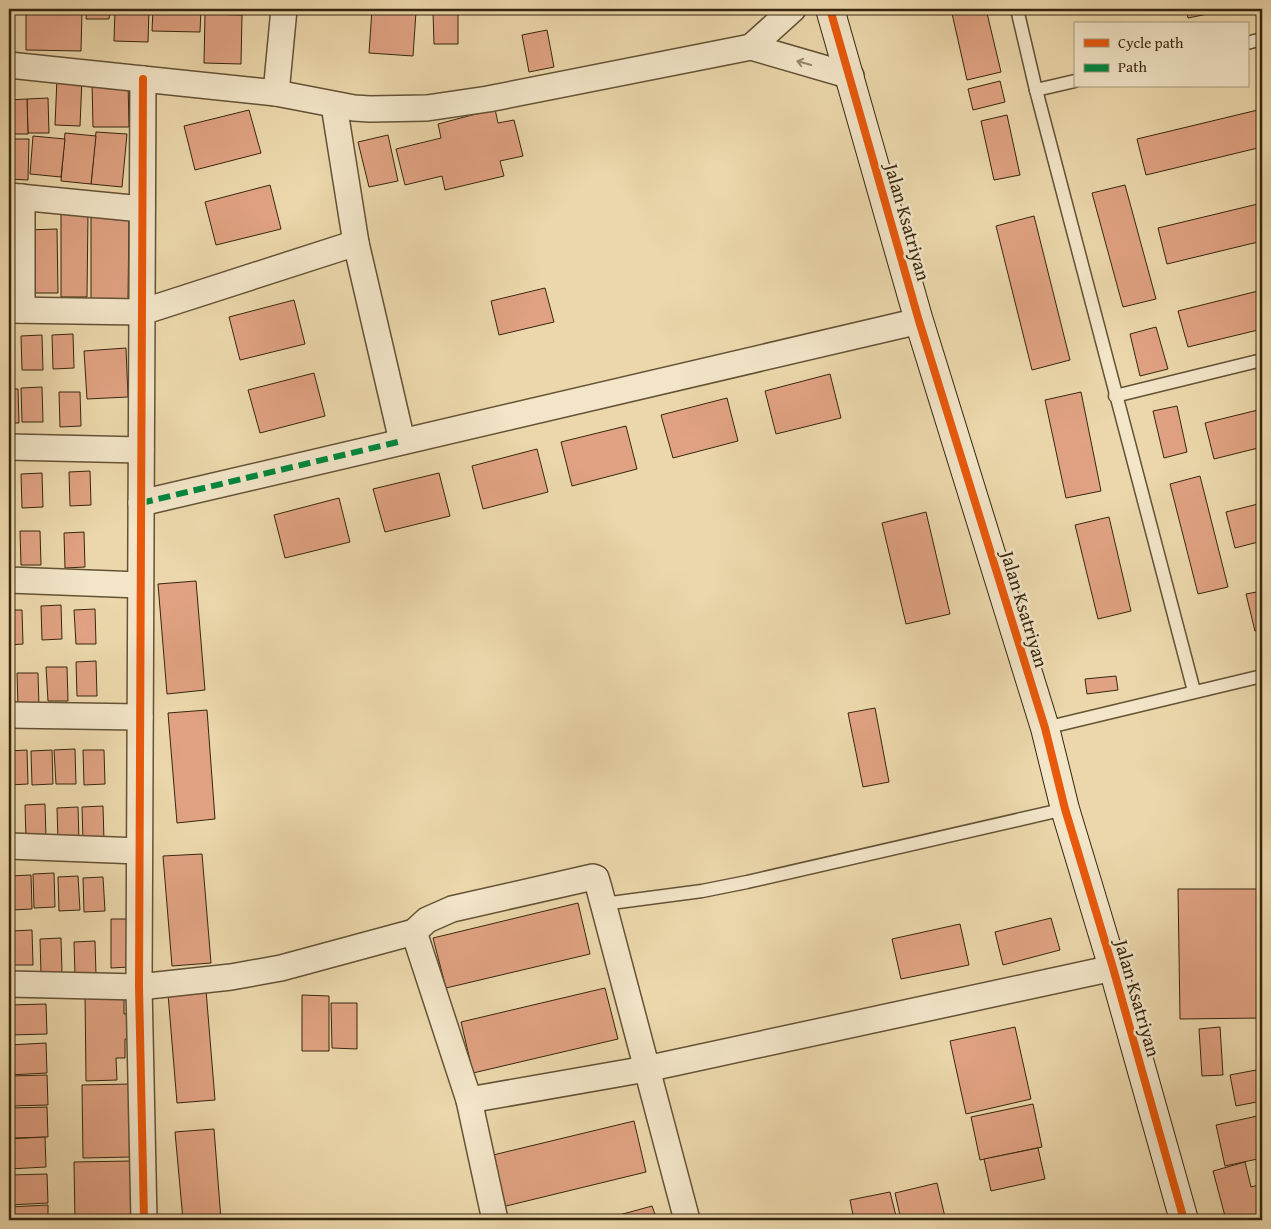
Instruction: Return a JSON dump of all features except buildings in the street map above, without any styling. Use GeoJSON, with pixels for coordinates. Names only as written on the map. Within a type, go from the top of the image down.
{"type":"FeatureCollection","features":[{"type":"Feature","properties":{"kind":"street"},"geometry":{"type":"LineString","coordinates":[[276,93],[284,9]]}},
{"type":"Feature","properties":{"kind":"street"},"geometry":{"type":"LineString","coordinates":[[751,48],[794,9]]}},
{"type":"Feature","properties":{"kind":"street","name":"Jalan Ksatriyan"},"geometry":{"type":"LineString","coordinates":[[830,9],[851,76],[919,321],[1044,728],[1065,808],[1113,968],[1184,1220]]}},
{"type":"Feature","properties":{"kind":"street"},"geometry":{"type":"LineString","coordinates":[[9,66],[276,93],[334,105],[406,109],[488,99],[751,48],[851,76]]}},
{"type":"Feature","properties":{"kind":"street"},"geometry":{"type":"LineString","coordinates":[[143,79],[138,987],[144,1220]]}},
{"type":"Feature","properties":{"kind":"street"},"geometry":{"type":"LineString","coordinates":[[334,105],[356,243],[402,442]]}},
{"type":"Feature","properties":{"kind":"street"},"geometry":{"type":"LineString","coordinates":[[142,208],[15,196],[16,310],[142,312],[356,243]]}},
{"type":"Feature","properties":{"kind":"street"},"geometry":{"type":"LineString","coordinates":[[141,503],[919,321]]}},
{"type":"Feature","properties":{"kind":"street"},"geometry":{"type":"LineString","coordinates":[[9,447],[141,450]]}},
{"type":"Feature","properties":{"kind":"street"},"geometry":{"type":"LineString","coordinates":[[9,580],[140,585]]}},
{"type":"Feature","properties":{"kind":"street"},"geometry":{"type":"LineString","coordinates":[[9,715],[140,718]]}},
{"type":"Feature","properties":{"kind":"street"},"geometry":{"type":"LineString","coordinates":[[9,846],[139,851]]}},
{"type":"Feature","properties":{"kind":"street"},"geometry":{"type":"LineString","coordinates":[[9,984],[138,987],[231,978],[260,973],[414,932],[427,920],[442,912],[588,877],[596,878],[687,1220]]}},
{"type":"Feature","properties":{"kind":"street"},"geometry":{"type":"LineString","coordinates":[[414,932],[470,1100],[495,1220]]}},
{"type":"Feature","properties":{"kind":"street"},"geometry":{"type":"LineString","coordinates":[[470,1100],[646,1069],[1113,968]]}},
{"type":"Feature","properties":{"kind":"lane"},"geometry":{"type":"LineString","coordinates":[[1017,9],[1115,396],[1194,691]]}},
{"type":"Feature","properties":{"kind":"lane"},"geometry":{"type":"LineString","coordinates":[[1248,43],[1262,39]]}},
{"type":"Feature","properties":{"kind":"lane"},"geometry":{"type":"LineString","coordinates":[[1036,90],[1074,81]]}},
{"type":"Feature","properties":{"kind":"lane"},"geometry":{"type":"LineString","coordinates":[[1115,396],[1262,360]]}},
{"type":"Feature","properties":{"kind":"lane"},"geometry":{"type":"LineString","coordinates":[[1044,728],[1262,676]]}},
{"type":"Feature","properties":{"kind":"lane"},"geometry":{"type":"LineString","coordinates":[[603,904],[702,891],[747,882],[1065,808]]}},
{"type":"Feature","properties":{"kind":"marked path"},"geometry":{"type":"LineString","coordinates":[[141,503],[402,441]]}},
{"type":"Feature","properties":{"kind":"cycle path"},"geometry":{"type":"LineString","coordinates":[[830,9],[919,321],[1045,728],[1065,809],[1113,968],[1184,1220]]}},
{"type":"Feature","properties":{"kind":"cycle path"},"geometry":{"type":"LineString","coordinates":[[143,79],[139,987],[144,1220]]}}]}
